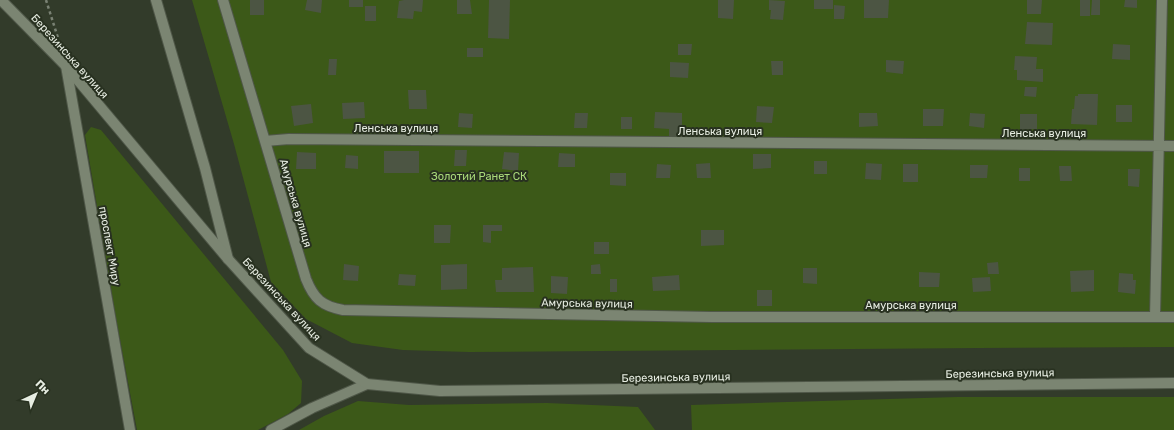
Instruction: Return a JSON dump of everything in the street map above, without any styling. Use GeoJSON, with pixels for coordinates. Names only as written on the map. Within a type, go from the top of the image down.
{"type":"FeatureCollection","features":[{"type":"Feature","properties":{"kind":"street","name":"Березинська вулиця"},"geometry":{"type":"LineString","coordinates":[[1,0],[66,66],[228,259],[309,348],[367,384],[440,391],[1174,383]]}},
{"type":"Feature","properties":{"kind":"street","name":"Березинська вулиця"},"geometry":{"type":"LineString","coordinates":[[156,0],[205,168],[228,259]]}},
{"type":"Feature","properties":{"kind":"street","name":"Амурська вулиця"},"geometry":{"type":"LineString","coordinates":[[222,0],[310,291],[319,301],[330,307],[351,310],[711,317],[1174,317]]}},
{"type":"Feature","properties":{"kind":"street"},"geometry":{"type":"LineString","coordinates":[[1155,317],[1162,0]]}},
{"type":"Feature","properties":{"kind":"street","name":"проспект Миру"},"geometry":{"type":"LineString","coordinates":[[66,66],[130,430]]}},
{"type":"Feature","properties":{"kind":"street","name":"Ленська вулиця"},"geometry":{"type":"LineString","coordinates":[[265,141],[297,139],[1174,146]]}},
{"type":"Feature","properties":{"kind":"street"},"geometry":{"type":"LineString","coordinates":[[271,430],[312,408],[367,384]]}},
{"type":"Feature","properties":{"kind":"path"},"geometry":{"type":"LineString","coordinates":[[46,0],[58,39]]}},
{"type":"Feature","properties":{"kind":"green space","name":"Золотий Ранет СК"},"geometry":{"type":"Polygon","coordinates":[[[192,0],[1174,0],[1174,347],[469,352],[403,350],[352,343],[306,319],[271,282],[234,144],[192,0]]]}},
{"type":"Feature","properties":{"kind":"green space"},"geometry":{"type":"Polygon","coordinates":[[[91,127],[101,130],[283,350],[302,381],[301,403],[288,414],[258,430],[137,430],[116,318],[85,135],[91,127]]]}},
{"type":"Feature","properties":{"kind":"green space"},"geometry":{"type":"Polygon","coordinates":[[[957,397],[1174,397],[1174,430],[692,430],[691,405],[957,397]]]}},
{"type":"Feature","properties":{"kind":"green space"},"geometry":{"type":"Polygon","coordinates":[[[358,401],[409,405],[547,403],[638,407],[655,430],[299,430],[324,416],[358,401]]]}},
{"type":"Feature","properties":{"kind":"building"},"geometry":{"type":"Polygon","coordinates":[[[250,0],[264,0],[264,15],[250,15],[250,0]]]}},
{"type":"Feature","properties":{"kind":"building"},"geometry":{"type":"Polygon","coordinates":[[[307,0],[322,0],[321,13],[305,10],[307,0]]]}},
{"type":"Feature","properties":{"kind":"building"},"geometry":{"type":"Polygon","coordinates":[[[349,0],[363,0],[363,7],[349,7],[349,0]]]}},
{"type":"Feature","properties":{"kind":"building"},"geometry":{"type":"Polygon","coordinates":[[[423,0],[422,12],[414,11],[413,19],[397,18],[399,1],[423,0]]]}},
{"type":"Feature","properties":{"kind":"building"},"geometry":{"type":"Polygon","coordinates":[[[457,0],[470,0],[472,14],[457,14],[457,0]]]}},
{"type":"Feature","properties":{"kind":"building"},"geometry":{"type":"Polygon","coordinates":[[[489,0],[510,0],[509,39],[488,38],[489,0]]]}},
{"type":"Feature","properties":{"kind":"building"},"geometry":{"type":"Polygon","coordinates":[[[718,0],[734,0],[733,19],[718,18],[718,0]]]}},
{"type":"Feature","properties":{"kind":"building"},"geometry":{"type":"Polygon","coordinates":[[[769,0],[785,1],[783,20],[770,19],[771,10],[769,10],[769,0]]]}},
{"type":"Feature","properties":{"kind":"building"},"geometry":{"type":"Polygon","coordinates":[[[814,0],[833,0],[833,9],[814,9],[814,0]]]}},
{"type":"Feature","properties":{"kind":"building"},"geometry":{"type":"Polygon","coordinates":[[[864,0],[889,0],[888,18],[864,18],[864,0]]]}},
{"type":"Feature","properties":{"kind":"building"},"geometry":{"type":"Polygon","coordinates":[[[1027,0],[1042,0],[1041,14],[1027,14],[1027,0]]]}},
{"type":"Feature","properties":{"kind":"building"},"geometry":{"type":"Polygon","coordinates":[[[1080,0],[1090,0],[1090,16],[1080,16],[1080,0]]]}},
{"type":"Feature","properties":{"kind":"building"},"geometry":{"type":"Polygon","coordinates":[[[1092,0],[1100,0],[1100,15],[1091,15],[1092,0]]]}},
{"type":"Feature","properties":{"kind":"building"},"geometry":{"type":"Polygon","coordinates":[[[1125,0],[1137,0],[1137,8],[1124,7],[1125,0]]]}},
{"type":"Feature","properties":{"kind":"building"},"geometry":{"type":"Polygon","coordinates":[[[834,5],[845,6],[844,19],[834,19],[834,5]]]}},
{"type":"Feature","properties":{"kind":"building"},"geometry":{"type":"Polygon","coordinates":[[[365,6],[376,6],[376,21],[365,21],[365,6]]]}},
{"type":"Feature","properties":{"kind":"building"},"geometry":{"type":"Polygon","coordinates":[[[1027,22],[1053,23],[1052,45],[1025,44],[1027,22]]]}},
{"type":"Feature","properties":{"kind":"building"},"geometry":{"type":"Polygon","coordinates":[[[678,44],[692,44],[691,55],[678,55],[678,44]]]}},
{"type":"Feature","properties":{"kind":"building"},"geometry":{"type":"Polygon","coordinates":[[[1113,44],[1130,45],[1130,60],[1112,59],[1113,44]]]}},
{"type":"Feature","properties":{"kind":"building"},"geometry":{"type":"Polygon","coordinates":[[[467,48],[483,48],[483,57],[467,57],[467,48]]]}},
{"type":"Feature","properties":{"kind":"building"},"geometry":{"type":"Polygon","coordinates":[[[1015,56],[1037,57],[1036,69],[1043,69],[1043,82],[1017,80],[1017,70],[1014,70],[1015,56]]]}},
{"type":"Feature","properties":{"kind":"building"},"geometry":{"type":"Polygon","coordinates":[[[329,59],[337,59],[336,75],[328,75],[329,59]]]}},
{"type":"Feature","properties":{"kind":"building"},"geometry":{"type":"Polygon","coordinates":[[[886,60],[904,61],[903,74],[886,72],[886,60]]]}},
{"type":"Feature","properties":{"kind":"building"},"geometry":{"type":"Polygon","coordinates":[[[771,61],[783,61],[783,75],[772,75],[771,61]]]}},
{"type":"Feature","properties":{"kind":"building"},"geometry":{"type":"Polygon","coordinates":[[[670,62],[689,63],[688,78],[670,77],[670,62]]]}},
{"type":"Feature","properties":{"kind":"building"},"geometry":{"type":"Polygon","coordinates":[[[1025,87],[1037,87],[1036,97],[1024,96],[1025,87]]]}},
{"type":"Feature","properties":{"kind":"building"},"geometry":{"type":"Polygon","coordinates":[[[408,90],[426,90],[427,109],[409,109],[408,90]]]}},
{"type":"Feature","properties":{"kind":"building"},"geometry":{"type":"Polygon","coordinates":[[[1078,94],[1098,94],[1097,125],[1071,124],[1075,96],[1078,96],[1078,94]]]}},
{"type":"Feature","properties":{"kind":"building"},"geometry":{"type":"Polygon","coordinates":[[[364,102],[365,118],[343,119],[342,103],[364,102]]]}},
{"type":"Feature","properties":{"kind":"building"},"geometry":{"type":"Polygon","coordinates":[[[311,104],[313,123],[294,126],[291,106],[311,104]]]}},
{"type":"Feature","properties":{"kind":"building"},"geometry":{"type":"Polygon","coordinates":[[[1116,105],[1132,105],[1132,122],[1116,122],[1116,105]]]}},
{"type":"Feature","properties":{"kind":"building"},"geometry":{"type":"Polygon","coordinates":[[[757,106],[774,107],[772,123],[756,122],[757,106]]]}},
{"type":"Feature","properties":{"kind":"building"},"geometry":{"type":"Polygon","coordinates":[[[923,109],[944,109],[943,126],[923,126],[923,109]]]}},
{"type":"Feature","properties":{"kind":"building"},"geometry":{"type":"Polygon","coordinates":[[[655,112],[682,113],[682,136],[669,136],[669,129],[654,128],[655,112]]]}},
{"type":"Feature","properties":{"kind":"building"},"geometry":{"type":"Polygon","coordinates":[[[459,113],[473,114],[472,128],[458,127],[459,113]]]}},
{"type":"Feature","properties":{"kind":"building"},"geometry":{"type":"Polygon","coordinates":[[[575,113],[588,113],[587,128],[574,128],[575,113]]]}},
{"type":"Feature","properties":{"kind":"building"},"geometry":{"type":"Polygon","coordinates":[[[859,113],[877,113],[878,126],[859,127],[859,113]]]}},
{"type":"Feature","properties":{"kind":"building"},"geometry":{"type":"Polygon","coordinates":[[[970,113],[985,114],[984,128],[969,126],[970,113]]]}},
{"type":"Feature","properties":{"kind":"building"},"geometry":{"type":"Polygon","coordinates":[[[1020,114],[1037,114],[1037,129],[1020,130],[1020,114]]]}},
{"type":"Feature","properties":{"kind":"building"},"geometry":{"type":"Polygon","coordinates":[[[621,117],[632,117],[632,129],[621,129],[621,117]]]}},
{"type":"Feature","properties":{"kind":"building"},"geometry":{"type":"Polygon","coordinates":[[[455,150],[467,150],[466,166],[454,166],[455,150]]]}},
{"type":"Feature","properties":{"kind":"building"},"geometry":{"type":"Polygon","coordinates":[[[384,151],[419,151],[419,173],[384,173],[384,151]]]}},
{"type":"Feature","properties":{"kind":"building"},"geometry":{"type":"Polygon","coordinates":[[[297,152],[316,153],[316,169],[296,169],[297,152]]]}},
{"type":"Feature","properties":{"kind":"building"},"geometry":{"type":"Polygon","coordinates":[[[504,152],[519,153],[518,171],[502,169],[504,152]]]}},
{"type":"Feature","properties":{"kind":"building"},"geometry":{"type":"Polygon","coordinates":[[[559,153],[575,154],[575,167],[558,167],[559,153]]]}},
{"type":"Feature","properties":{"kind":"building"},"geometry":{"type":"Polygon","coordinates":[[[753,154],[771,154],[771,168],[753,169],[753,154]]]}},
{"type":"Feature","properties":{"kind":"building"},"geometry":{"type":"Polygon","coordinates":[[[346,155],[358,156],[358,169],[345,168],[346,155]]]}},
{"type":"Feature","properties":{"kind":"building"},"geometry":{"type":"Polygon","coordinates":[[[814,161],[827,161],[827,174],[814,174],[814,161]]]}},
{"type":"Feature","properties":{"kind":"building"},"geometry":{"type":"Polygon","coordinates":[[[710,163],[711,178],[697,178],[696,164],[710,163]]]}},
{"type":"Feature","properties":{"kind":"building"},"geometry":{"type":"Polygon","coordinates":[[[866,163],[882,164],[881,180],[865,179],[866,163]]]}},
{"type":"Feature","properties":{"kind":"building"},"geometry":{"type":"Polygon","coordinates":[[[657,164],[671,165],[670,178],[656,178],[657,164]]]}},
{"type":"Feature","properties":{"kind":"building"},"geometry":{"type":"Polygon","coordinates":[[[903,164],[918,164],[918,182],[903,182],[903,164]]]}},
{"type":"Feature","properties":{"kind":"building"},"geometry":{"type":"Polygon","coordinates":[[[970,165],[988,165],[987,178],[970,178],[970,165]]]}},
{"type":"Feature","properties":{"kind":"building"},"geometry":{"type":"Polygon","coordinates":[[[1059,166],[1071,166],[1072,181],[1060,181],[1059,166]]]}},
{"type":"Feature","properties":{"kind":"building"},"geometry":{"type":"Polygon","coordinates":[[[1019,168],[1030,168],[1030,181],[1019,181],[1019,168]]]}},
{"type":"Feature","properties":{"kind":"building"},"geometry":{"type":"Polygon","coordinates":[[[1128,169],[1140,169],[1139,187],[1128,186],[1128,169]]]}},
{"type":"Feature","properties":{"kind":"building"},"geometry":{"type":"Polygon","coordinates":[[[610,173],[626,173],[626,186],[610,185],[610,173]]]}},
{"type":"Feature","properties":{"kind":"building"},"geometry":{"type":"Polygon","coordinates":[[[434,225],[451,225],[450,243],[434,243],[434,225]]]}},
{"type":"Feature","properties":{"kind":"building"},"geometry":{"type":"Polygon","coordinates":[[[483,225],[502,225],[502,231],[491,231],[491,243],[483,242],[483,225]]]}},
{"type":"Feature","properties":{"kind":"building"},"geometry":{"type":"Polygon","coordinates":[[[701,230],[724,230],[724,245],[701,246],[701,230]]]}},
{"type":"Feature","properties":{"kind":"building"},"geometry":{"type":"Polygon","coordinates":[[[594,242],[609,242],[609,254],[594,254],[594,242]]]}},
{"type":"Feature","properties":{"kind":"building"},"geometry":{"type":"Polygon","coordinates":[[[998,262],[999,274],[988,274],[987,263],[998,262]]]}},
{"type":"Feature","properties":{"kind":"building"},"geometry":{"type":"Polygon","coordinates":[[[344,264],[359,266],[358,281],[343,280],[344,264]]]}},
{"type":"Feature","properties":{"kind":"building"},"geometry":{"type":"Polygon","coordinates":[[[467,264],[467,289],[441,290],[441,265],[467,264]]]}},
{"type":"Feature","properties":{"kind":"building"},"geometry":{"type":"Polygon","coordinates":[[[600,264],[601,274],[591,274],[591,265],[600,264]]]}},
{"type":"Feature","properties":{"kind":"building"},"geometry":{"type":"Polygon","coordinates":[[[533,267],[534,292],[496,292],[495,280],[502,280],[502,268],[533,267]]]}},
{"type":"Feature","properties":{"kind":"building"},"geometry":{"type":"Polygon","coordinates":[[[803,268],[817,268],[817,284],[803,283],[803,268]]]}},
{"type":"Feature","properties":{"kind":"building"},"geometry":{"type":"Polygon","coordinates":[[[1094,270],[1094,291],[1071,292],[1070,271],[1094,270]]]}},
{"type":"Feature","properties":{"kind":"building"},"geometry":{"type":"Polygon","coordinates":[[[919,272],[940,273],[939,287],[919,287],[919,272]]]}},
{"type":"Feature","properties":{"kind":"building"},"geometry":{"type":"Polygon","coordinates":[[[1119,273],[1133,274],[1133,280],[1136,280],[1135,294],[1118,292],[1119,273]]]}},
{"type":"Feature","properties":{"kind":"building"},"geometry":{"type":"Polygon","coordinates":[[[399,274],[416,275],[415,286],[398,285],[399,274]]]}},
{"type":"Feature","properties":{"kind":"building"},"geometry":{"type":"Polygon","coordinates":[[[679,275],[680,290],[653,291],[652,277],[679,275]]]}},
{"type":"Feature","properties":{"kind":"building"},"geometry":{"type":"Polygon","coordinates":[[[551,276],[568,277],[567,294],[551,293],[551,276]]]}},
{"type":"Feature","properties":{"kind":"building"},"geometry":{"type":"Polygon","coordinates":[[[990,277],[991,291],[973,292],[972,278],[990,277]]]}},
{"type":"Feature","properties":{"kind":"building"},"geometry":{"type":"Polygon","coordinates":[[[610,279],[617,279],[617,292],[610,292],[610,279]]]}},
{"type":"Feature","properties":{"kind":"building"},"geometry":{"type":"Polygon","coordinates":[[[757,290],[772,290],[772,306],[757,306],[757,290]]]}}]}
